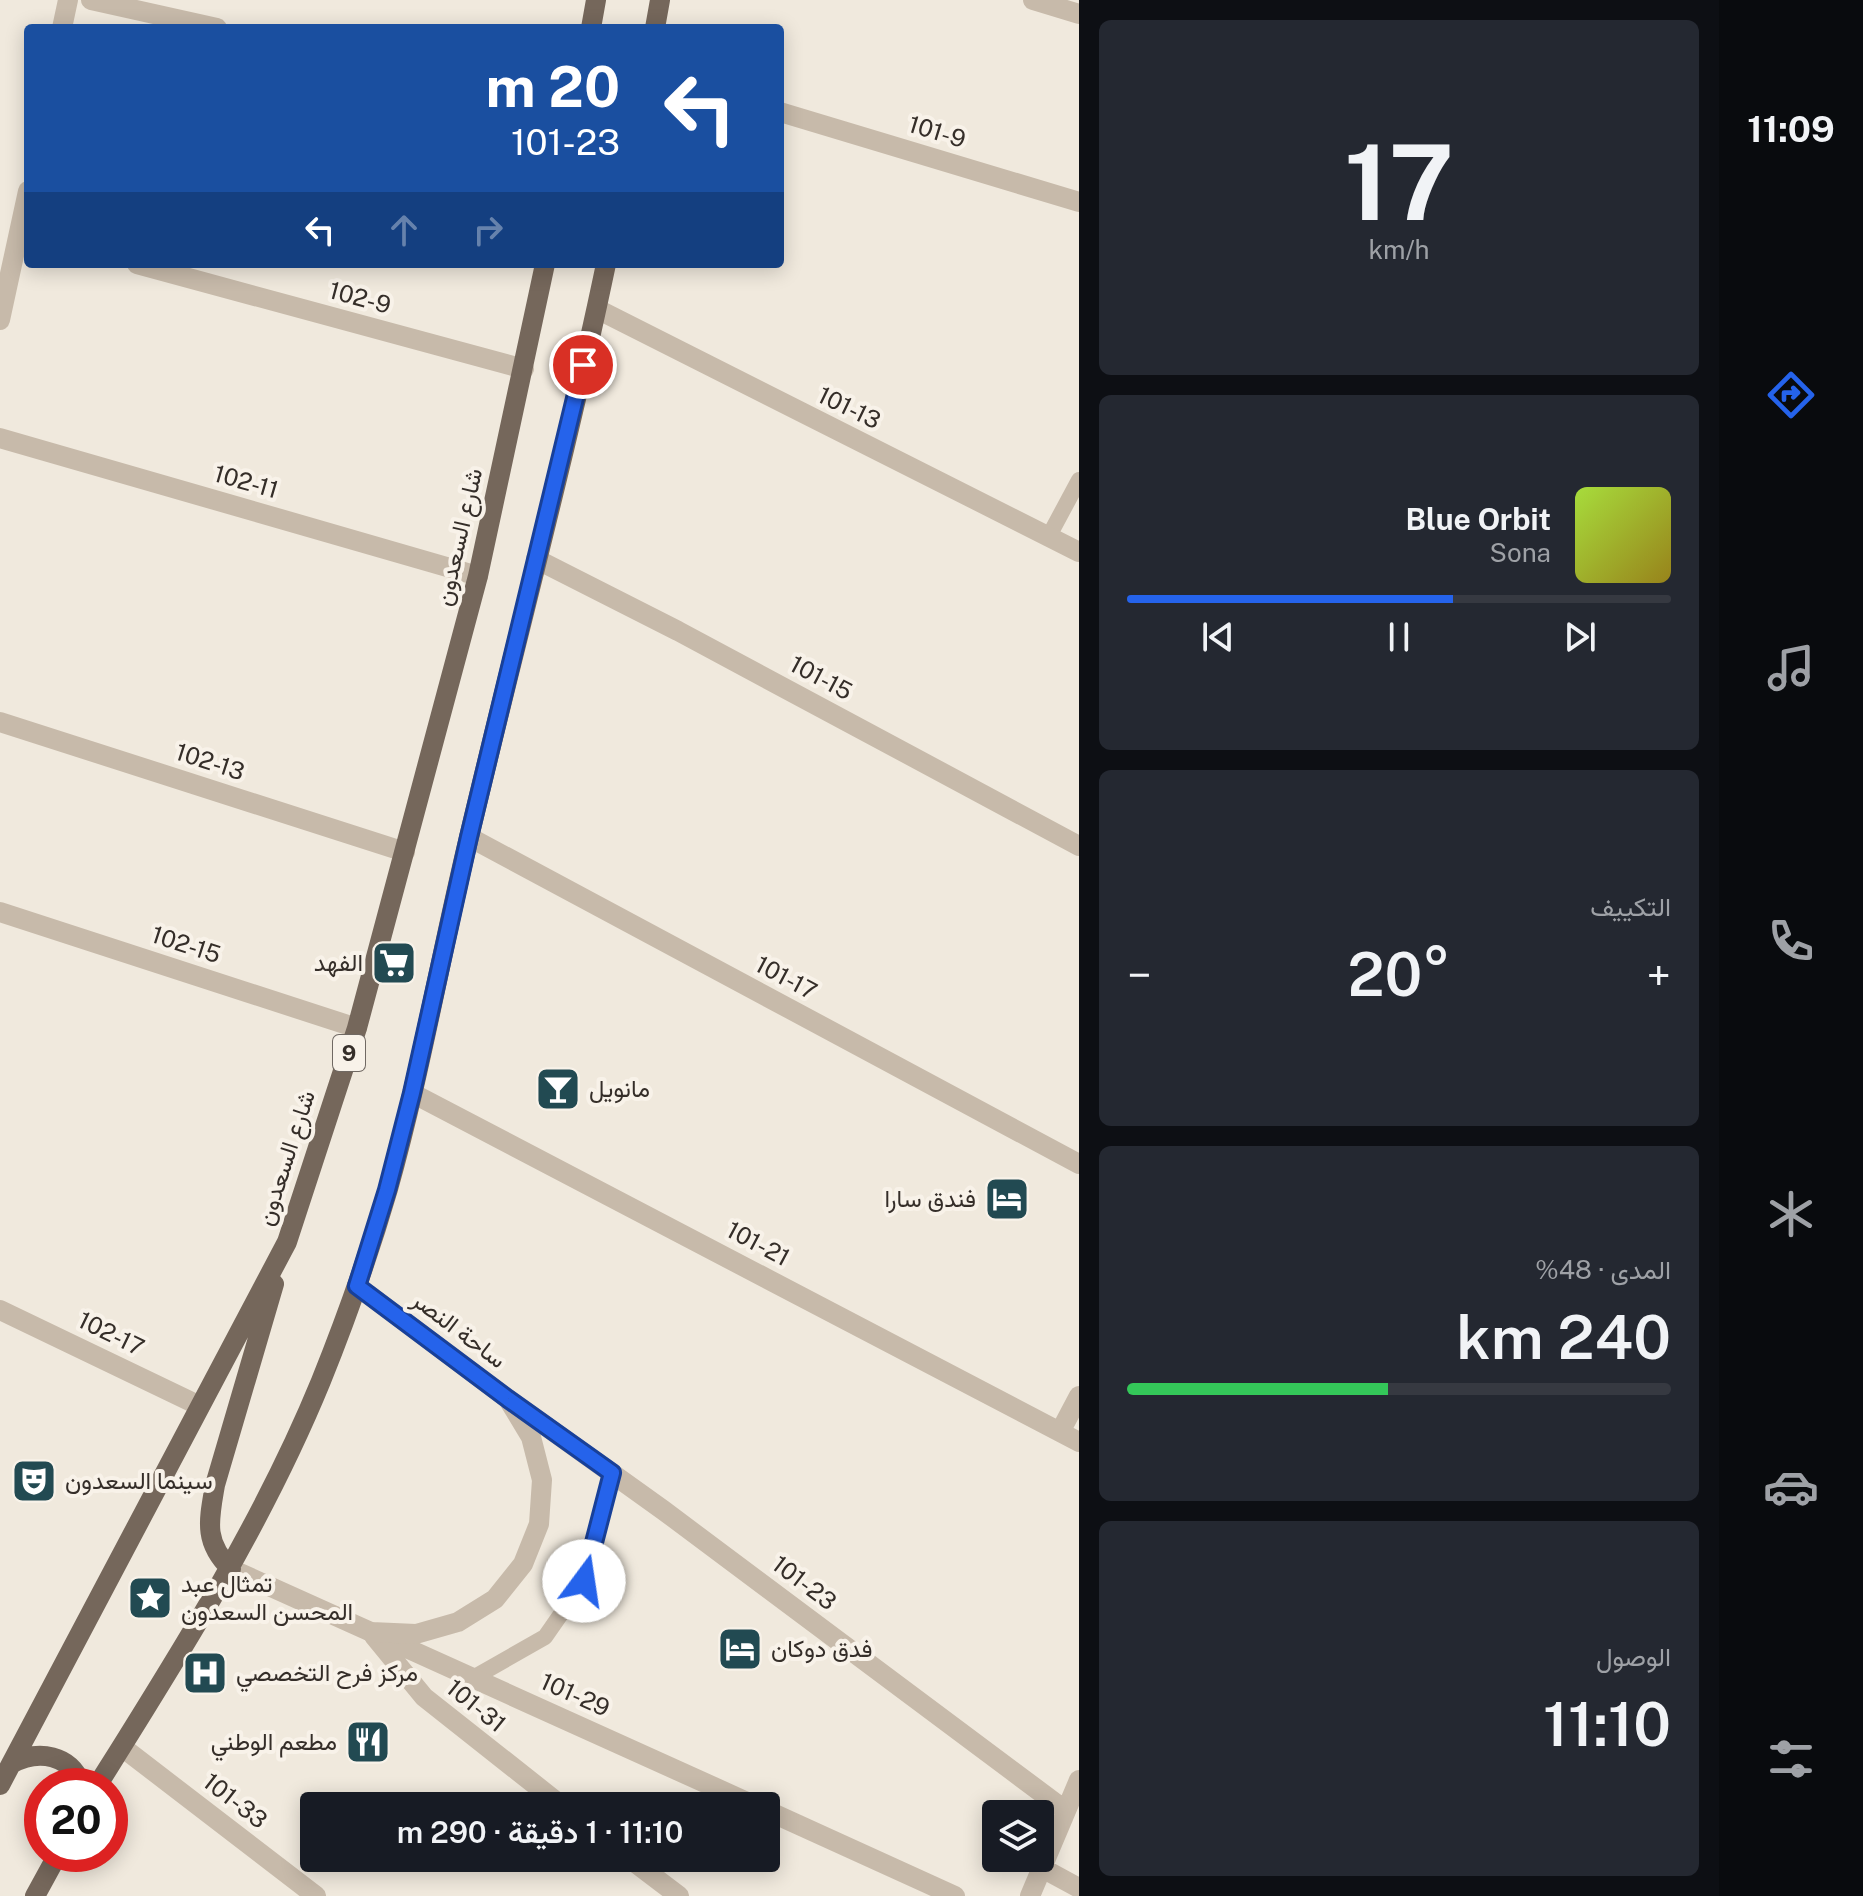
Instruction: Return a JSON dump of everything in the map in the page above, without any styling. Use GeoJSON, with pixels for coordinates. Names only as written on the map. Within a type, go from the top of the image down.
{"type":"FeatureCollection","features":[{"type":"Feature","properties":{"kind":"main road"},"geometry":{"type":"LineString","coordinates":[[592,24],[596,0]]}},
{"type":"Feature","properties":{"kind":"main road"},"geometry":{"type":"LineString","coordinates":[[656,24],[660,0]]}},
{"type":"Feature","properties":{"kind":"main road","name":"شارع السعدون"},"geometry":{"type":"LineString","coordinates":[[0,1785],[287,1242],[357,1028],[478,576],[544,268]]}},
{"type":"Feature","properties":{"kind":"main road"},"geometry":{"type":"LineString","coordinates":[[109,1768],[231,1569],[278,1477],[320,1383],[357,1286],[387,1190],[412,1093],[469,837],[605,268]]}},
{"type":"Feature","properties":{"kind":"main road"},"geometry":{"type":"LineString","coordinates":[[231,1569],[218,1556],[210,1536],[215,1485],[287,1242]]}},
{"type":"Feature","properties":{"kind":"main road"},"geometry":{"type":"LineString","coordinates":[[11,1764],[36,1754],[49,1755],[72,1768]]}},
{"type":"Feature","properties":{"kind":"main road"},"geometry":{"type":"LineString","coordinates":[[35,1896],[48,1872]]}},
{"type":"Feature","properties":{"kind":"street"},"geometry":{"type":"LineString","coordinates":[[63,24],[68,0]]}},
{"type":"Feature","properties":{"kind":"street"},"geometry":{"type":"LineString","coordinates":[[91,0],[199,24]]}},
{"type":"Feature","properties":{"kind":"street"},"geometry":{"type":"LineString","coordinates":[[1033,0],[1079,14]]}},
{"type":"Feature","properties":{"kind":"street","name":"101-9"},"geometry":{"type":"LineString","coordinates":[[784,113],[1079,202]]}},
{"type":"Feature","properties":{"kind":"street"},"geometry":{"type":"LineString","coordinates":[[0,320],[16,231],[24,204]]}},
{"type":"Feature","properties":{"kind":"street","name":"102-9"},"geometry":{"type":"LineString","coordinates":[[152,268],[524,369]]}},
{"type":"Feature","properties":{"kind":"street","name":"101-13"},"geometry":{"type":"LineString","coordinates":[[597,309],[1079,552]]}},
{"type":"Feature","properties":{"kind":"street","name":"102-11"},"geometry":{"type":"LineString","coordinates":[[0,438],[478,576]]}},
{"type":"Feature","properties":{"kind":"street","name":"101-15"},"geometry":{"type":"LineString","coordinates":[[536,559],[678,631],[1079,846]]}},
{"type":"Feature","properties":{"kind":"street","name":"102-13"},"geometry":{"type":"LineString","coordinates":[[0,722],[405,852]]}},
{"type":"Feature","properties":{"kind":"street","name":"101-17"},"geometry":{"type":"LineString","coordinates":[[469,837],[1079,1164]]}},
{"type":"Feature","properties":{"kind":"street","name":"102-15"},"geometry":{"type":"LineString","coordinates":[[0,912],[357,1028]]}},
{"type":"Feature","properties":{"kind":"street","name":"101-21"},"geometry":{"type":"LineString","coordinates":[[412,1093],[1079,1442]]}},
{"type":"Feature","properties":{"kind":"street","name":"ساحة النصر"},"geometry":{"type":"LineString","coordinates":[[231,1569],[371,1632],[416,1634],[458,1622],[495,1599],[523,1564],[539,1524],[542,1480],[531,1437],[508,1399],[357,1286]]}},
{"type":"Feature","properties":{"kind":"street","name":"102-17"},"geometry":{"type":"LineString","coordinates":[[0,1310],[200,1406]]}},
{"type":"Feature","properties":{"kind":"street"},"geometry":{"type":"LineString","coordinates":[[1060,1432],[1079,1396]]}},
{"type":"Feature","properties":{"kind":"street","name":"101-23"},"geometry":{"type":"LineString","coordinates":[[508,1399],[1066,1811]]}},
{"type":"Feature","properties":{"kind":"street","name":"101-29"},"geometry":{"type":"LineString","coordinates":[[371,1632],[725,1792]]}},
{"type":"Feature","properties":{"kind":"street","name":"101-31"},"geometry":{"type":"LineString","coordinates":[[371,1632],[424,1697],[544,1792]]}},
{"type":"Feature","properties":{"kind":"street","name":"101-33"},"geometry":{"type":"LineString","coordinates":[[122,1747],[316,1896]]}},
{"type":"Feature","properties":{"kind":"street"},"geometry":{"type":"LineString","coordinates":[[1054,1840],[1079,1780]]}},
{"type":"Feature","properties":{"kind":"street"},"geometry":{"type":"LineString","coordinates":[[780,1816],[955,1896]]}},
{"type":"Feature","properties":{"kind":"street"},"geometry":{"type":"LineString","coordinates":[[647,1872],[679,1896]]}},
{"type":"Feature","properties":{"kind":"street"},"geometry":{"type":"LineString","coordinates":[[1030,1896],[1040,1872]]}},
{"type":"Feature","properties":{"kind":"street"},"geometry":{"type":"LineString","coordinates":[[1049,1872],[1079,1888]]}},
{"type":"Feature","properties":{"kind":"lane"},"geometry":{"type":"LineString","coordinates":[[1049,536],[1079,480]]}},
{"type":"Feature","properties":{"kind":"lane"},"geometry":{"type":"LineString","coordinates":[[473,1678],[545,1637],[584,1581],[612,1473]]}},
{"type":"Feature","properties":{"kind":"place","name":"الفهد"},"geometry":{"type":"Point","coordinates":[394,963]}},
{"type":"Feature","properties":{"kind":"place","name":"مانويل"},"geometry":{"type":"Point","coordinates":[558,1089]}},
{"type":"Feature","properties":{"kind":"place","name":"فندق سارا"},"geometry":{"type":"Point","coordinates":[1007,1199]}},
{"type":"Feature","properties":{"kind":"place","name":"سينما السعدون"},"geometry":{"type":"Point","coordinates":[34,1481]}},
{"type":"Feature","properties":{"kind":"place","name":"تمثال عبد المحسن السعدون"},"geometry":{"type":"Point","coordinates":[150,1598]}},
{"type":"Feature","properties":{"kind":"place","name":"فدق دوكان"},"geometry":{"type":"Point","coordinates":[740,1649]}},
{"type":"Feature","properties":{"kind":"place","name":"مركز فرح التخصصي"},"geometry":{"type":"Point","coordinates":[205,1673]}},
{"type":"Feature","properties":{"kind":"place","name":"مطعم الوطني"},"geometry":{"type":"Point","coordinates":[368,1742]}},
{"type":"Feature","properties":{"kind":"route"},"geometry":{"type":"LineString","coordinates":[[583,365],[469,837],[412,1093],[387,1190],[357,1286],[612,1473],[584,1581]]}}]}
